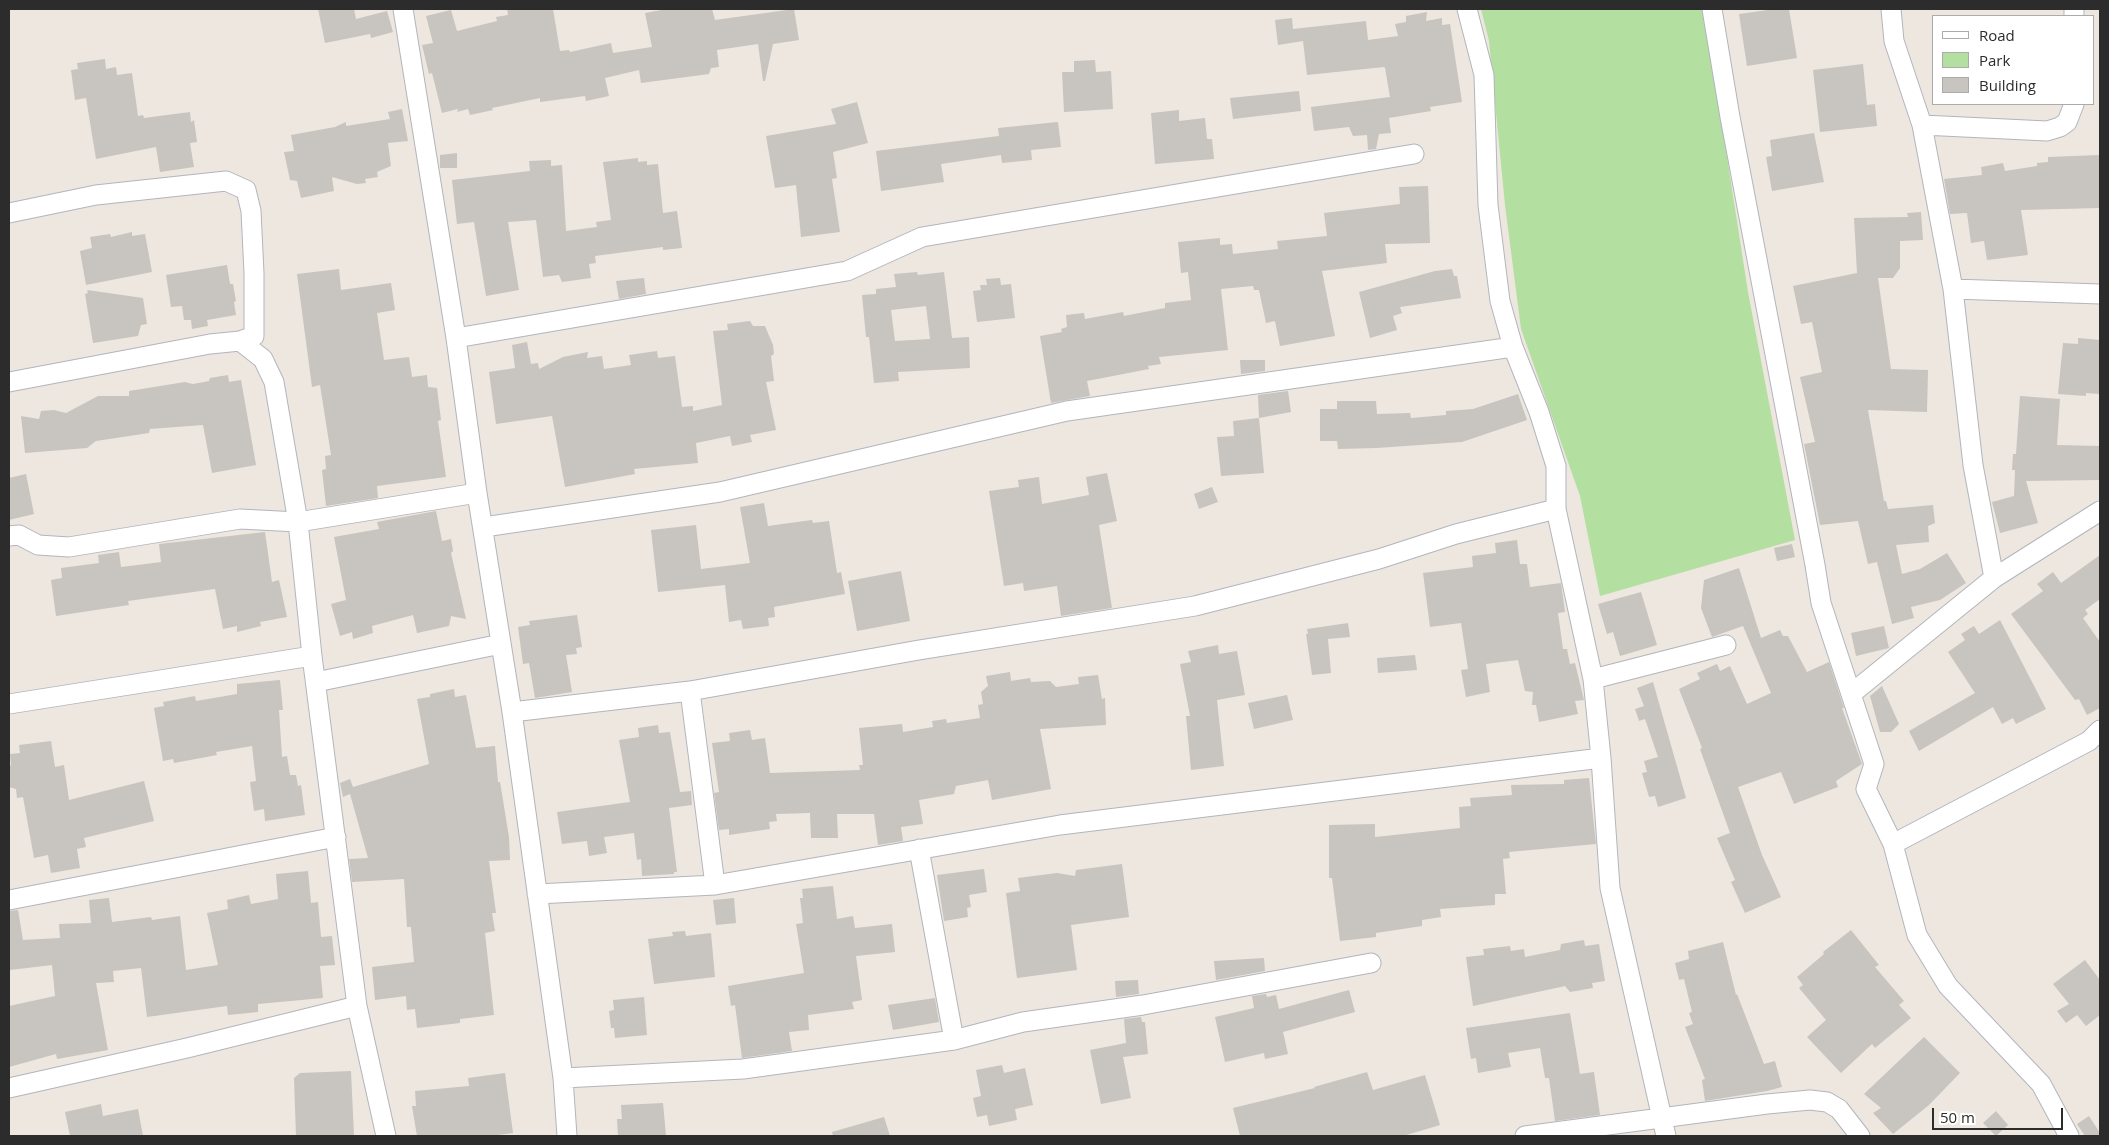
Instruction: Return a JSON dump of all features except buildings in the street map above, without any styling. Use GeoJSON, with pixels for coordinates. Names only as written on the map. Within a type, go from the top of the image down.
{"type":"FeatureCollection","features":[{"type":"Feature","properties":{"kind":"street"},"geometry":{"type":"LineString","coordinates":[[403,9],[456,338],[477,493],[484,527],[512,712],[563,1078],[567,1136]]}},
{"type":"Feature","properties":{"kind":"street"},"geometry":{"type":"LineString","coordinates":[[1467,9],[1484,75],[1488,205],[1500,301],[1513,347],[1539,412],[1556,466],[1556,509],[1594,679],[1610,888],[1664,1118],[1666,1136]]}},
{"type":"Feature","properties":{"kind":"street"},"geometry":{"type":"LineString","coordinates":[[1712,9],[1730,117],[1821,604],[1874,764],[1866,789],[1892,844],[1917,935],[1948,986],[2041,1084],[2069,1136]]}},
{"type":"Feature","properties":{"kind":"street"},"geometry":{"type":"LineString","coordinates":[[1891,9],[1894,41],[1922,125],[1953,289],[1973,465],[1994,578]]}},
{"type":"Feature","properties":{"kind":"street"},"geometry":{"type":"LineString","coordinates":[[1922,125],[2047,131],[2060,127],[2067,122],[2074,105]]}},
{"type":"Feature","properties":{"kind":"street"},"geometry":{"type":"LineString","coordinates":[[456,338],[847,271],[922,237],[1414,154]]}},
{"type":"Feature","properties":{"kind":"street"},"geometry":{"type":"LineString","coordinates":[[9,213],[96,195],[226,181],[246,190],[251,211],[254,336],[240,341],[210,344],[9,382]]}},
{"type":"Feature","properties":{"kind":"street"},"geometry":{"type":"LineString","coordinates":[[1953,289],[2100,294]]}},
{"type":"Feature","properties":{"kind":"street"},"geometry":{"type":"LineString","coordinates":[[240,341],[262,359],[274,382],[298,522],[312,656],[357,1006],[386,1136]]}},
{"type":"Feature","properties":{"kind":"street"},"geometry":{"type":"LineString","coordinates":[[484,527],[720,492],[1067,412],[1513,347]]}},
{"type":"Feature","properties":{"kind":"street"},"geometry":{"type":"LineString","coordinates":[[9,536],[19,535],[38,545],[69,547],[240,519],[298,522],[477,493]]}},
{"type":"Feature","properties":{"kind":"street"},"geometry":{"type":"LineString","coordinates":[[512,712],[690,691],[918,650],[1195,606],[1379,559],[1456,534],[1556,509]]}},
{"type":"Feature","properties":{"kind":"street"},"geometry":{"type":"LineString","coordinates":[[1851,694],[1994,578],[2100,511]]}},
{"type":"Feature","properties":{"kind":"street"},"geometry":{"type":"LineString","coordinates":[[316,682],[501,644]]}},
{"type":"Feature","properties":{"kind":"street"},"geometry":{"type":"LineString","coordinates":[[1594,679],[1726,645]]}},
{"type":"Feature","properties":{"kind":"street"},"geometry":{"type":"LineString","coordinates":[[9,704],[312,656]]}},
{"type":"Feature","properties":{"kind":"street"},"geometry":{"type":"LineString","coordinates":[[690,691],[715,884]]}},
{"type":"Feature","properties":{"kind":"street"},"geometry":{"type":"LineString","coordinates":[[1892,844],[2089,740],[2100,730]]}},
{"type":"Feature","properties":{"kind":"street"},"geometry":{"type":"LineString","coordinates":[[538,894],[715,884],[1060,825],[1601,758]]}},
{"type":"Feature","properties":{"kind":"street"},"geometry":{"type":"LineString","coordinates":[[9,900],[336,837]]}},
{"type":"Feature","properties":{"kind":"street"},"geometry":{"type":"LineString","coordinates":[[919,849],[954,1040]]}},
{"type":"Feature","properties":{"kind":"street"},"geometry":{"type":"LineString","coordinates":[[563,1078],[743,1069],[954,1040],[1023,1022],[1143,1005],[1371,963]]}},
{"type":"Feature","properties":{"kind":"street"},"geometry":{"type":"LineString","coordinates":[[9,1088],[187,1048],[357,1006]]}},
{"type":"Feature","properties":{"kind":"street"},"geometry":{"type":"LineString","coordinates":[[1525,1136],[1810,1100],[1827,1102],[1839,1110],[1860,1136]]}},
{"type":"Feature","properties":{"kind":"green space"},"geometry":{"type":"Polygon","coordinates":[[[1481,9],[1704,9],[1748,292],[1795,540],[1600,596],[1580,496],[1521,329],[1505,205],[1489,41],[1481,9]]]}}]}
